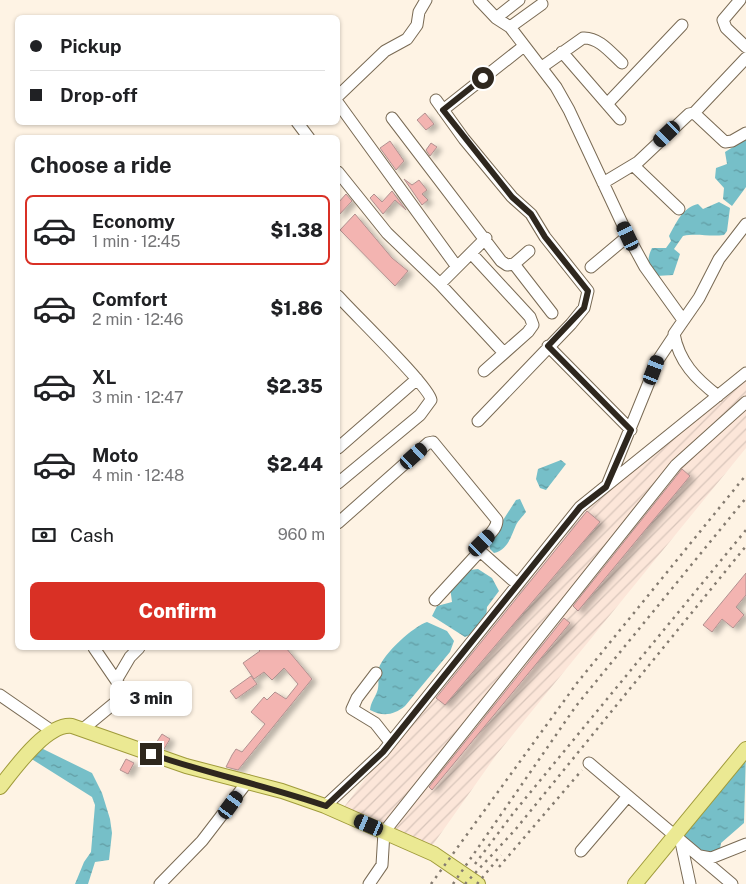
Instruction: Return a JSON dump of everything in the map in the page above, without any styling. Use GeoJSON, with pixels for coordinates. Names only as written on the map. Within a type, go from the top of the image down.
{"type":"FeatureCollection","features":[{"type":"Feature","properties":{"kind":"main road"},"geometry":{"type":"LineString","coordinates":[[0,787],[23,758],[49,734],[62,725],[83,729],[186,766],[218,776],[248,781],[326,806],[434,854],[478,884]]}},
{"type":"Feature","properties":{"kind":"main road"},"geometry":{"type":"LineString","coordinates":[[635,884],[678,838],[746,750]]}},
{"type":"Feature","properties":{"kind":"street"},"geometry":{"type":"LineString","coordinates":[[340,94],[385,51],[407,38],[418,25],[419,12],[426,0]]}},
{"type":"Feature","properties":{"kind":"street"},"geometry":{"type":"LineString","coordinates":[[480,0],[496,18],[510,27],[542,67],[569,110],[628,236],[645,267],[684,320]]}},
{"type":"Feature","properties":{"kind":"street"},"geometry":{"type":"LineString","coordinates":[[496,18],[519,0]]}},
{"type":"Feature","properties":{"kind":"street"},"geometry":{"type":"LineString","coordinates":[[724,0],[732,9]]}},
{"type":"Feature","properties":{"kind":"street"},"geometry":{"type":"LineString","coordinates":[[740,0],[725,16],[724,24],[746,47]]}},
{"type":"Feature","properties":{"kind":"street"},"geometry":{"type":"LineString","coordinates":[[510,27],[542,4]]}},
{"type":"Feature","properties":{"kind":"street"},"geometry":{"type":"LineString","coordinates":[[607,104],[682,25]]}},
{"type":"Feature","properties":{"kind":"street"},"geometry":{"type":"LineString","coordinates":[[542,67],[583,38],[590,37],[622,63]]}},
{"type":"Feature","properties":{"kind":"street"},"geometry":{"type":"LineString","coordinates":[[478,420],[584,308],[588,291],[545,237],[531,214],[512,197],[439,105],[524,46]]}},
{"type":"Feature","properties":{"kind":"street"},"geometry":{"type":"LineString","coordinates":[[562,52],[620,118]]}},
{"type":"Feature","properties":{"kind":"street"},"geometry":{"type":"LineString","coordinates":[[603,183],[633,166],[681,120],[694,113],[746,58]]}},
{"type":"Feature","properties":{"kind":"street"},"geometry":{"type":"LineString","coordinates":[[340,106],[457,267]]}},
{"type":"Feature","properties":{"kind":"street"},"geometry":{"type":"LineString","coordinates":[[694,113],[725,142],[732,142],[746,133]]}},
{"type":"Feature","properties":{"kind":"street"},"geometry":{"type":"LineString","coordinates":[[392,118],[486,238],[501,261],[507,265],[514,264],[529,252]]}},
{"type":"Feature","properties":{"kind":"street"},"geometry":{"type":"LineString","coordinates":[[633,166],[679,209]]}},
{"type":"Feature","properties":{"kind":"street"},"geometry":{"type":"LineString","coordinates":[[340,174],[387,233],[440,284],[504,352]]}},
{"type":"Feature","properties":{"kind":"street"},"geometry":{"type":"LineString","coordinates":[[606,487],[631,430],[658,360],[699,298],[719,259],[746,224]]}},
{"type":"Feature","properties":{"kind":"street"},"geometry":{"type":"LineString","coordinates":[[591,267],[628,236]]}},
{"type":"Feature","properties":{"kind":"street"},"geometry":{"type":"LineString","coordinates":[[440,284],[486,238]]}},
{"type":"Feature","properties":{"kind":"street"},"geometry":{"type":"LineString","coordinates":[[471,253],[530,317],[533,325],[528,332],[484,371]]}},
{"type":"Feature","properties":{"kind":"street"},"geometry":{"type":"LineString","coordinates":[[514,264],[552,313]]}},
{"type":"Feature","properties":{"kind":"street"},"geometry":{"type":"LineString","coordinates":[[340,298],[417,379],[431,397],[428,406],[340,481]]}},
{"type":"Feature","properties":{"kind":"street"},"geometry":{"type":"LineString","coordinates":[[674,336],[688,370],[718,396]]}},
{"type":"Feature","properties":{"kind":"street"},"geometry":{"type":"LineString","coordinates":[[548,346],[631,430]]}},
{"type":"Feature","properties":{"kind":"street"},"geometry":{"type":"LineString","coordinates":[[326,806],[383,752],[580,507],[746,372]]}},
{"type":"Feature","properties":{"kind":"street"},"geometry":{"type":"LineString","coordinates":[[340,446],[417,379]]}},
{"type":"Feature","properties":{"kind":"street"},"geometry":{"type":"LineString","coordinates":[[368,884],[382,865],[384,832],[676,465],[746,402]]}},
{"type":"Feature","properties":{"kind":"street"},"geometry":{"type":"LineString","coordinates":[[340,521],[431,442],[436,444],[497,520],[493,531],[482,543],[480,551],[435,600]]}},
{"type":"Feature","properties":{"kind":"street"},"geometry":{"type":"LineString","coordinates":[[480,551],[517,584]]}},
{"type":"Feature","properties":{"kind":"street"},"geometry":{"type":"LineString","coordinates":[[83,729],[117,701],[122,690],[117,679],[95,650]]}},
{"type":"Feature","properties":{"kind":"street"},"geometry":{"type":"LineString","coordinates":[[117,679],[130,657],[137,650]]}},
{"type":"Feature","properties":{"kind":"street"},"geometry":{"type":"LineString","coordinates":[[376,673],[357,698],[352,709],[375,723],[390,742]]}},
{"type":"Feature","properties":{"kind":"street"},"geometry":{"type":"LineString","coordinates":[[0,695],[49,734]]}},
{"type":"Feature","properties":{"kind":"street"},"geometry":{"type":"LineString","coordinates":[[589,763],[732,884]]}},
{"type":"Feature","properties":{"kind":"street"},"geometry":{"type":"LineString","coordinates":[[160,884],[202,841],[248,781]]}},
{"type":"Feature","properties":{"kind":"street"},"geometry":{"type":"LineString","coordinates":[[581,851],[628,796]]}},
{"type":"Feature","properties":{"kind":"street"},"geometry":{"type":"LineString","coordinates":[[678,838],[690,884]]}},
{"type":"Feature","properties":{"kind":"street"},"geometry":{"type":"LineString","coordinates":[[700,856],[711,858],[746,844]]}},
{"type":"Feature","properties":{"kind":"shaded area"},"geometry":{"type":"Polygon","coordinates":[[[746,369],[746,448],[497,754],[427,853],[344,807],[390,746],[582,507],[746,369]]]}},
{"type":"Feature","properties":{"kind":"water"},"geometry":{"type":"Polygon","coordinates":[[[746,139],[746,187],[732,206],[723,199],[724,188],[715,178],[716,168],[727,164],[725,152],[746,139]]]}},
{"type":"Feature","properties":{"kind":"water"},"geometry":{"type":"Polygon","coordinates":[[[719,202],[730,208],[727,231],[724,235],[683,236],[674,249],[680,254],[673,275],[656,276],[651,270],[649,263],[652,248],[666,248],[671,241],[669,236],[674,226],[688,208],[698,204],[703,209],[719,202]]]}},
{"type":"Feature","properties":{"kind":"water"},"geometry":{"type":"Polygon","coordinates":[[[561,460],[566,464],[546,490],[540,488],[536,479],[538,469],[561,460]]]}},
{"type":"Feature","properties":{"kind":"water"},"geometry":{"type":"Polygon","coordinates":[[[520,499],[526,512],[517,523],[506,546],[494,553],[490,549],[489,542],[516,500],[520,499]]]}},
{"type":"Feature","properties":{"kind":"water"},"geometry":{"type":"Polygon","coordinates":[[[478,569],[492,578],[499,591],[487,607],[486,618],[474,633],[465,637],[432,616],[437,606],[452,602],[450,587],[463,571],[478,569]]]}},
{"type":"Feature","properties":{"kind":"water"},"geometry":{"type":"Polygon","coordinates":[[[427,622],[447,631],[454,641],[450,652],[401,709],[388,714],[370,710],[378,689],[378,671],[386,655],[400,641],[427,622]]]}},
{"type":"Feature","properties":{"kind":"water"},"geometry":{"type":"Polygon","coordinates":[[[39,747],[92,773],[102,793],[112,833],[109,860],[95,862],[88,884],[75,884],[84,862],[91,852],[95,805],[92,797],[30,758],[39,747]]]}},
{"type":"Feature","properties":{"kind":"water"},"geometry":{"type":"Polygon","coordinates":[[[746,752],[744,823],[721,843],[720,849],[709,856],[682,840],[689,822],[746,752]]]}},
{"type":"Feature","properties":{"kind":"building"},"geometry":{"type":"Polygon","coordinates":[[[425,113],[434,124],[426,130],[417,120],[425,113]]]}},
{"type":"Feature","properties":{"kind":"building"},"geometry":{"type":"Polygon","coordinates":[[[390,141],[404,161],[396,170],[380,148],[390,141]]]}},
{"type":"Feature","properties":{"kind":"building"},"geometry":{"type":"Polygon","coordinates":[[[431,143],[437,147],[430,156],[426,150],[431,143]]]}},
{"type":"Feature","properties":{"kind":"building"},"geometry":{"type":"Polygon","coordinates":[[[404,179],[412,185],[419,180],[427,190],[422,194],[428,200],[422,205],[404,179]]]}},
{"type":"Feature","properties":{"kind":"building"},"geometry":{"type":"Polygon","coordinates":[[[392,191],[406,210],[395,200],[383,214],[370,198],[374,194],[382,202],[392,191]]]}},
{"type":"Feature","properties":{"kind":"building"},"geometry":{"type":"Polygon","coordinates":[[[346,194],[352,201],[340,214],[340,201],[346,194]]]}},
{"type":"Feature","properties":{"kind":"building"},"geometry":{"type":"Polygon","coordinates":[[[355,214],[392,258],[408,271],[395,286],[340,230],[355,214]]]}},
{"type":"Feature","properties":{"kind":"building"},"geometry":{"type":"Polygon","coordinates":[[[682,469],[690,476],[578,611],[573,606],[682,469]]]}},
{"type":"Feature","properties":{"kind":"building"},"geometry":{"type":"Polygon","coordinates":[[[587,511],[600,522],[445,705],[436,698],[587,511]]]}},
{"type":"Feature","properties":{"kind":"building"},"geometry":{"type":"Polygon","coordinates":[[[746,573],[746,595],[736,607],[744,615],[733,628],[722,619],[712,632],[703,625],[746,573]]]}},
{"type":"Feature","properties":{"kind":"building"},"geometry":{"type":"Polygon","coordinates":[[[564,618],[570,623],[432,790],[429,787],[564,618]]]}},
{"type":"Feature","properties":{"kind":"building"},"geometry":{"type":"Polygon","coordinates":[[[288,650],[312,679],[238,770],[226,767],[232,755],[236,749],[242,752],[265,724],[251,712],[264,697],[267,700],[275,692],[286,699],[298,684],[284,668],[272,680],[264,672],[254,679],[243,663],[260,651],[288,650]]]}},
{"type":"Feature","properties":{"kind":"building"},"geometry":{"type":"Polygon","coordinates":[[[251,676],[257,684],[236,699],[230,691],[251,676]]]}},
{"type":"Feature","properties":{"kind":"building"},"geometry":{"type":"Polygon","coordinates":[[[162,734],[170,739],[164,749],[154,746],[162,734]]]}},
{"type":"Feature","properties":{"kind":"building"},"geometry":{"type":"Polygon","coordinates":[[[126,759],[134,763],[128,774],[120,770],[126,759]]]}},
{"type":"Feature","properties":{"kind":"railway"},"geometry":{"type":"LineString","coordinates":[[431,884],[577,683],[746,475]]}},
{"type":"Feature","properties":{"kind":"railway"},"geometry":{"type":"LineString","coordinates":[[453,884],[576,706],[746,498]]}},
{"type":"Feature","properties":{"kind":"railway"},"geometry":{"type":"LineString","coordinates":[[475,864],[515,811],[746,530]]}},
{"type":"Feature","properties":{"kind":"railway"},"geometry":{"type":"LineString","coordinates":[[465,884],[515,830],[746,546]]}},
{"type":"Feature","properties":{"kind":"railway"},"geometry":{"type":"LineString","coordinates":[[499,867],[582,770]]}},
{"type":"Feature","properties":{"kind":"railway"},"geometry":{"type":"LineString","coordinates":[[477,884],[501,855]]}},
{"type":"Feature","properties":{"kind":"route"},"geometry":{"type":"LineString","coordinates":[[151,754],[218,776],[248,781],[326,806],[383,752],[580,507],[606,487],[631,430],[548,346],[571,324],[584,308],[588,291],[559,256],[531,214],[512,197],[443,110],[483,78]]}}]}
